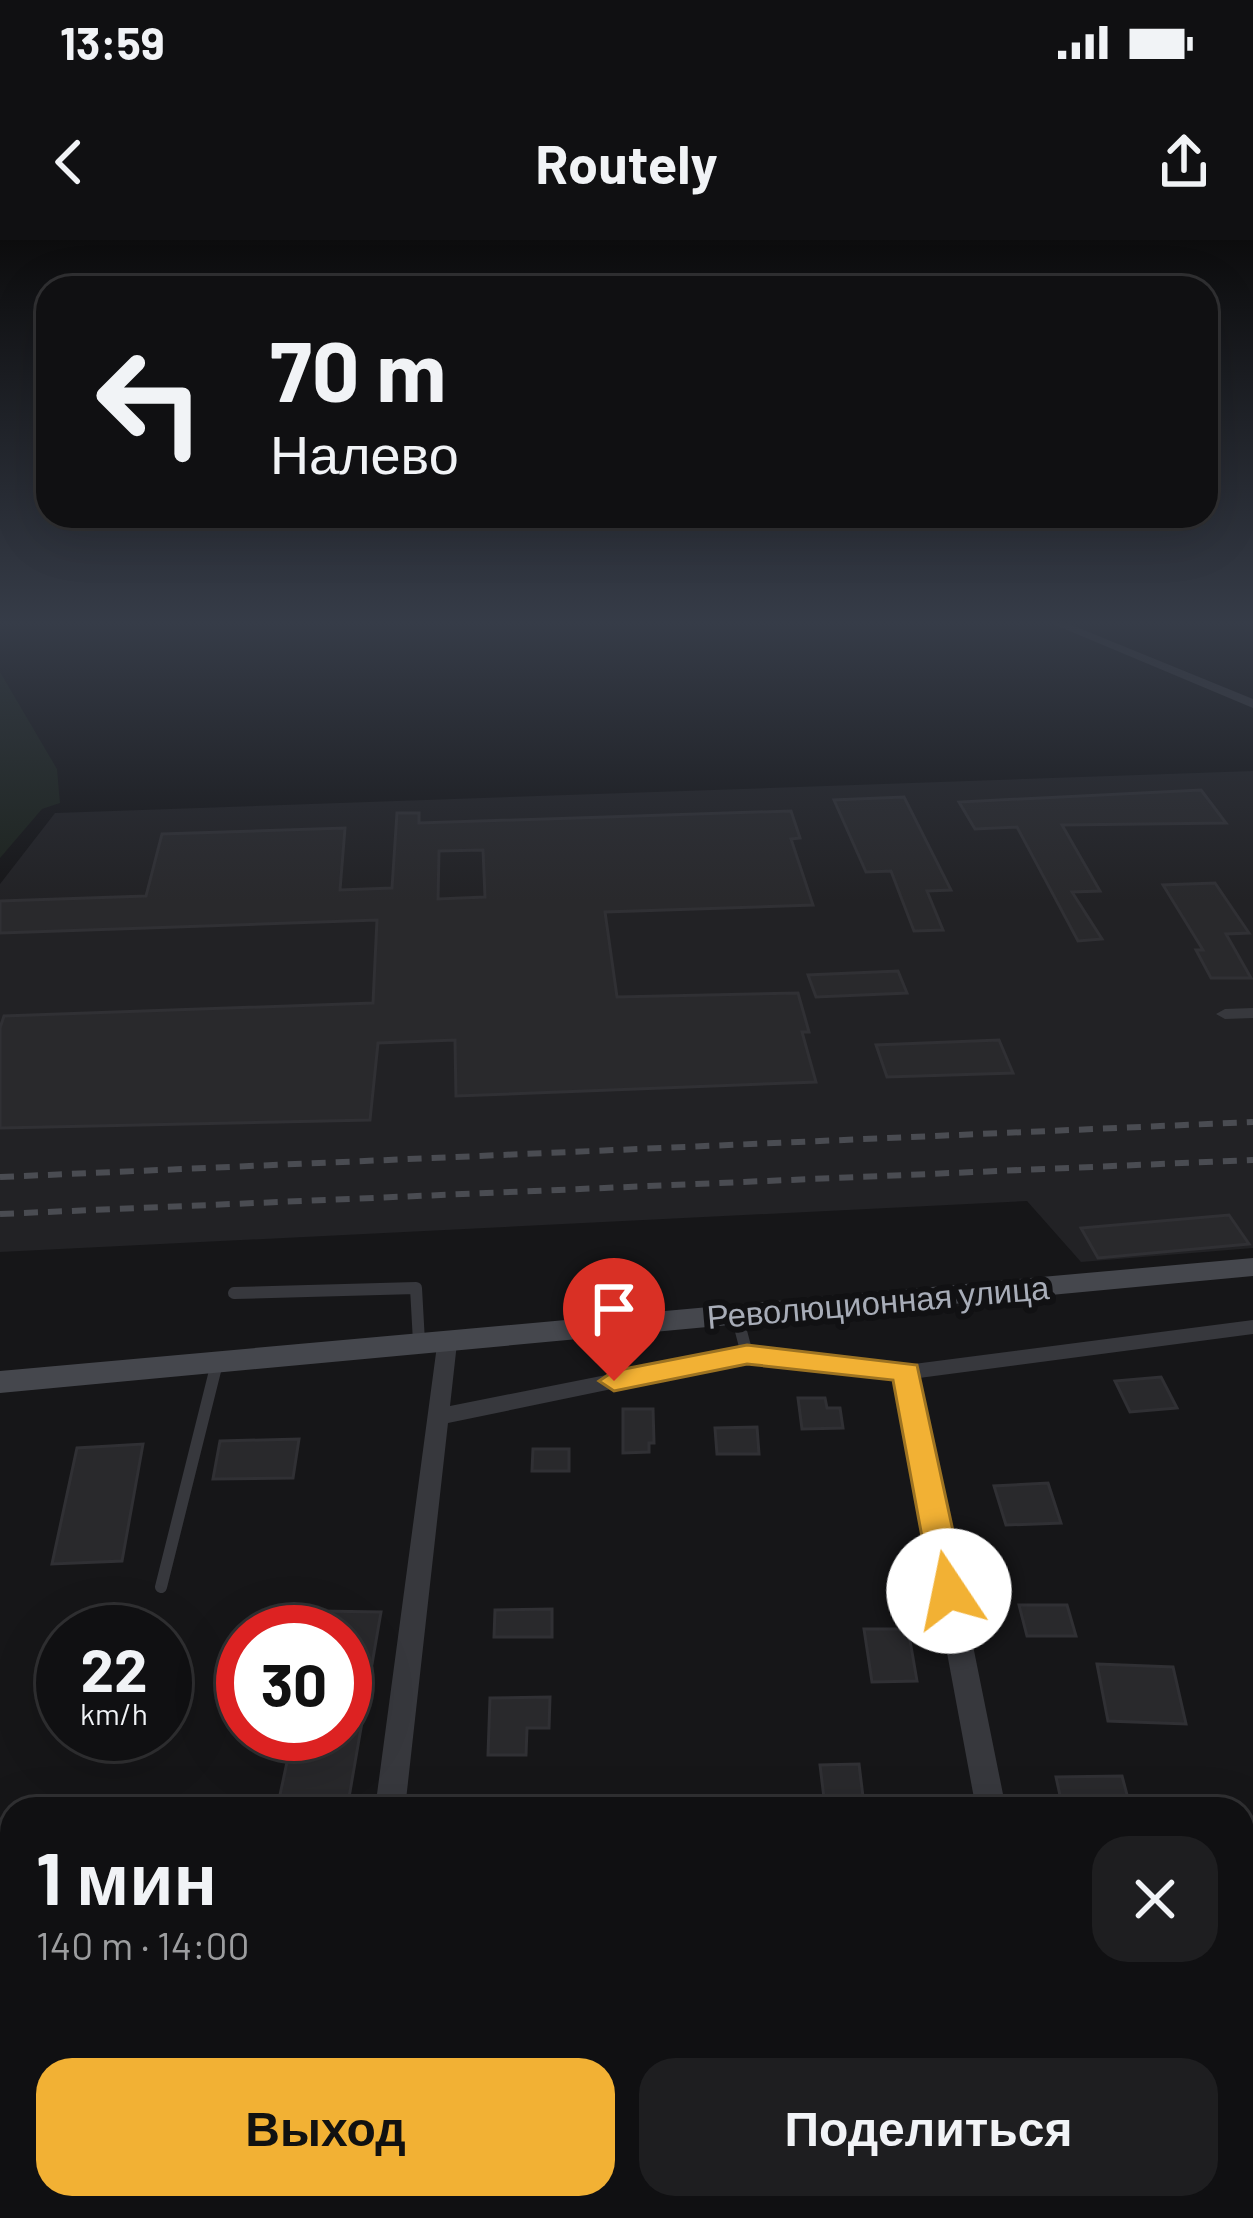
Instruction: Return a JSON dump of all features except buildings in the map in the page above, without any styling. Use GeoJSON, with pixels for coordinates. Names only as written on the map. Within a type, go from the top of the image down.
{"type":"FeatureCollection","features":[{"type":"Feature","properties":{"kind":"main road","name":"Революционная улица"},"geometry":{"type":"LineString","coordinates":[[0,1382],[1253,1267]]}},
{"type":"Feature","properties":{"kind":"street"},"geometry":{"type":"LineString","coordinates":[[1225,1014],[1253,1013]]}},
{"type":"Feature","properties":{"kind":"street"},"geometry":{"type":"LineString","coordinates":[[437,1417],[747,1354],[906,1372],[1253,1327]]}},
{"type":"Feature","properties":{"kind":"street"},"geometry":{"type":"LineString","coordinates":[[391,1797],[437,1417],[433,1345]]}},
{"type":"Feature","properties":{"kind":"street"},"geometry":{"type":"LineString","coordinates":[[906,1372],[989,1797]]}},
{"type":"Feature","properties":{"kind":"lane"},"geometry":{"type":"LineString","coordinates":[[234,1293],[416,1288],[433,1345]]}},
{"type":"Feature","properties":{"kind":"lane"},"geometry":{"type":"LineString","coordinates":[[736,1316],[747,1354]]}},
{"type":"Feature","properties":{"kind":"lane"},"geometry":{"type":"LineString","coordinates":[[161,1588],[217,1363]]}},
{"type":"Feature","properties":{"kind":"shaded area"},"geometry":{"type":"Polygon","coordinates":[[[0,716],[26,716],[57,769],[60,803],[42,809],[0,858],[0,716]]]}},
{"type":"Feature","properties":{"kind":"shaded area"},"geometry":{"type":"Polygon","coordinates":[[[1253,771],[1253,1248],[1081,1262],[1027,1201],[0,1252],[0,884],[55,813],[1253,771]]]}},
{"type":"Feature","properties":{"kind":"railway"},"geometry":{"type":"LineString","coordinates":[[0,1177],[1253,1122]]}},
{"type":"Feature","properties":{"kind":"railway"},"geometry":{"type":"LineString","coordinates":[[0,1214],[1253,1160]]}},
{"type":"Feature","properties":{"kind":"route"},"geometry":{"type":"LineString","coordinates":[[614,1381],[747,1354],[906,1372],[949,1591]]}}]}
